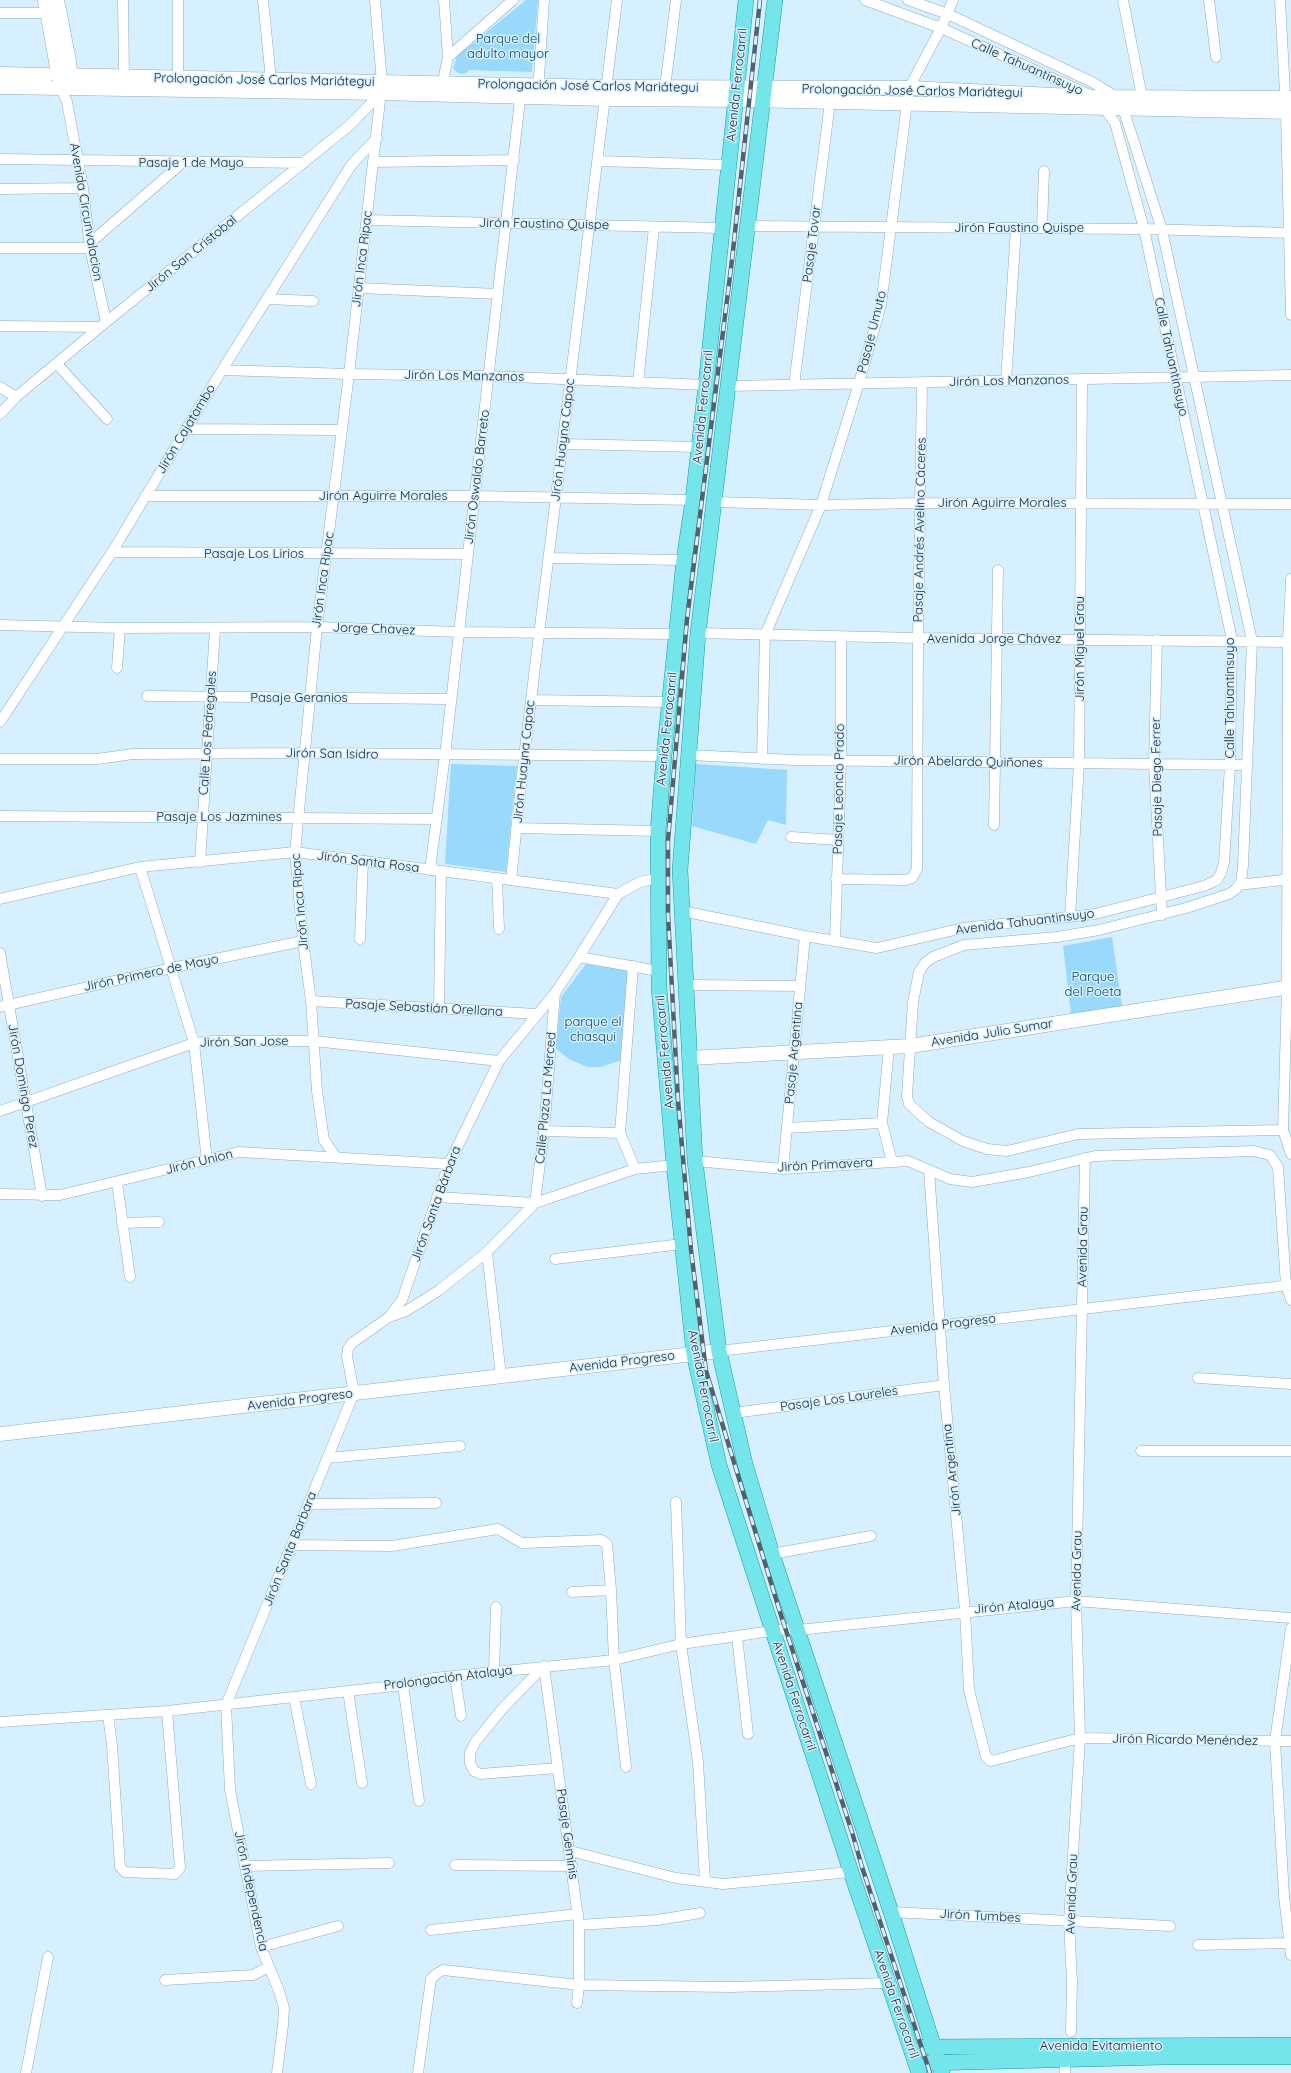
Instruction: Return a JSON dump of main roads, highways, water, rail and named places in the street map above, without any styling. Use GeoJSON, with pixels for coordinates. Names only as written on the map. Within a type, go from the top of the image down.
{"type":"FeatureCollection","features":[{"type":"Feature","properties":{"kind":"main road","name":"Avenida Circunvalacion"},"geometry":{"type":"LineString","coordinates":[[57,0],[62,80]]}},
{"type":"Feature","properties":{"kind":"main road","name":"Avenida Ferrocarril"},"geometry":{"type":"LineString","coordinates":[[746,0],[721,228],[706,385],[676,634],[658,831],[659,971],[674,1165],[694,1354],[719,1464],[786,1630],[891,1912],[940,2067]]}},
{"type":"Feature","properties":{"kind":"main road","name":"Avenida Ferrocarril"},"geometry":{"type":"LineString","coordinates":[[775,0],[698,633],[680,870],[695,1161],[719,1351],[745,1464],[772,1554],[786,1630],[851,1872],[918,2068]]}},
{"type":"Feature","properties":{"kind":"main road","name":"Avenida Circunvalacion"},"geometry":{"type":"LineString","coordinates":[[46,7],[62,80]]}},
{"type":"Feature","properties":{"kind":"main road"},"geometry":{"type":"LineString","coordinates":[[0,74],[62,80]]}},
{"type":"Feature","properties":{"kind":"main road","name":"Prolongación José Carlos Mariátegui"},"geometry":{"type":"LineString","coordinates":[[62,80],[124,76],[178,84],[271,80],[382,88]]}},
{"type":"Feature","properties":{"kind":"main road"},"geometry":{"type":"LineString","coordinates":[[0,87],[62,80]]}},
{"type":"Feature","properties":{"kind":"main road","name":"Prolongación José Carlos Mariátegui"},"geometry":{"type":"LineString","coordinates":[[62,80],[178,84],[606,93],[763,94],[909,88],[1094,97],[1120,102]]}},
{"type":"Feature","properties":{"kind":"main road","name":"Prolongación José Carlos Mariátegui"},"geometry":{"type":"LineString","coordinates":[[606,93],[665,88],[736,94]]}},
{"type":"Feature","properties":{"kind":"main road","name":"Prolongación José Carlos Mariátegui"},"geometry":{"type":"LineString","coordinates":[[763,94],[830,102],[908,104],[1105,107],[1120,102]]}},
{"type":"Feature","properties":{"kind":"main road"},"geometry":{"type":"LineString","coordinates":[[1143,103],[1288,98]]}},
{"type":"Feature","properties":{"kind":"main road"},"geometry":{"type":"LineString","coordinates":[[1120,102],[1288,112]]}},
{"type":"Feature","properties":{"kind":"main road","name":"Avenida Julio Sumar"},"geometry":{"type":"LineString","coordinates":[[690,1058],[910,1046],[1289,988]]}},
{"type":"Feature","properties":{"kind":"main road","name":"Avenida Progreso"},"geometry":{"type":"LineString","coordinates":[[0,1434],[719,1351]]}},
{"type":"Feature","properties":{"kind":"main road","name":"Avenida Evitamiento"},"geometry":{"type":"LineString","coordinates":[[912,2048],[1291,2044]]}},
{"type":"Feature","properties":{"kind":"main road","name":"Avenida Evitamiento"},"geometry":{"type":"LineString","coordinates":[[918,2068],[1065,2066],[1291,2057]]}},
{"type":"Feature","properties":{"kind":"railway"},"geometry":{"type":"LineString","coordinates":[[760,0],[732,260],[687,619],[668,840],[668,915],[678,1100],[691,1250],[706,1371],[780,1612],[930,2073]]}},
{"type":"Feature","properties":{"kind":"park label","name":"Parque del adulto mayor"},"geometry":{"type":"Point","coordinates":[508,46]}},
{"type":"Feature","properties":{"kind":"park label","name":"Parque del Poeta"},"geometry":{"type":"Point","coordinates":[1093,984]}},
{"type":"Feature","properties":{"kind":"park label","name":"parque el chasqui"},"geometry":{"type":"Point","coordinates":[593,1030]}}]}
